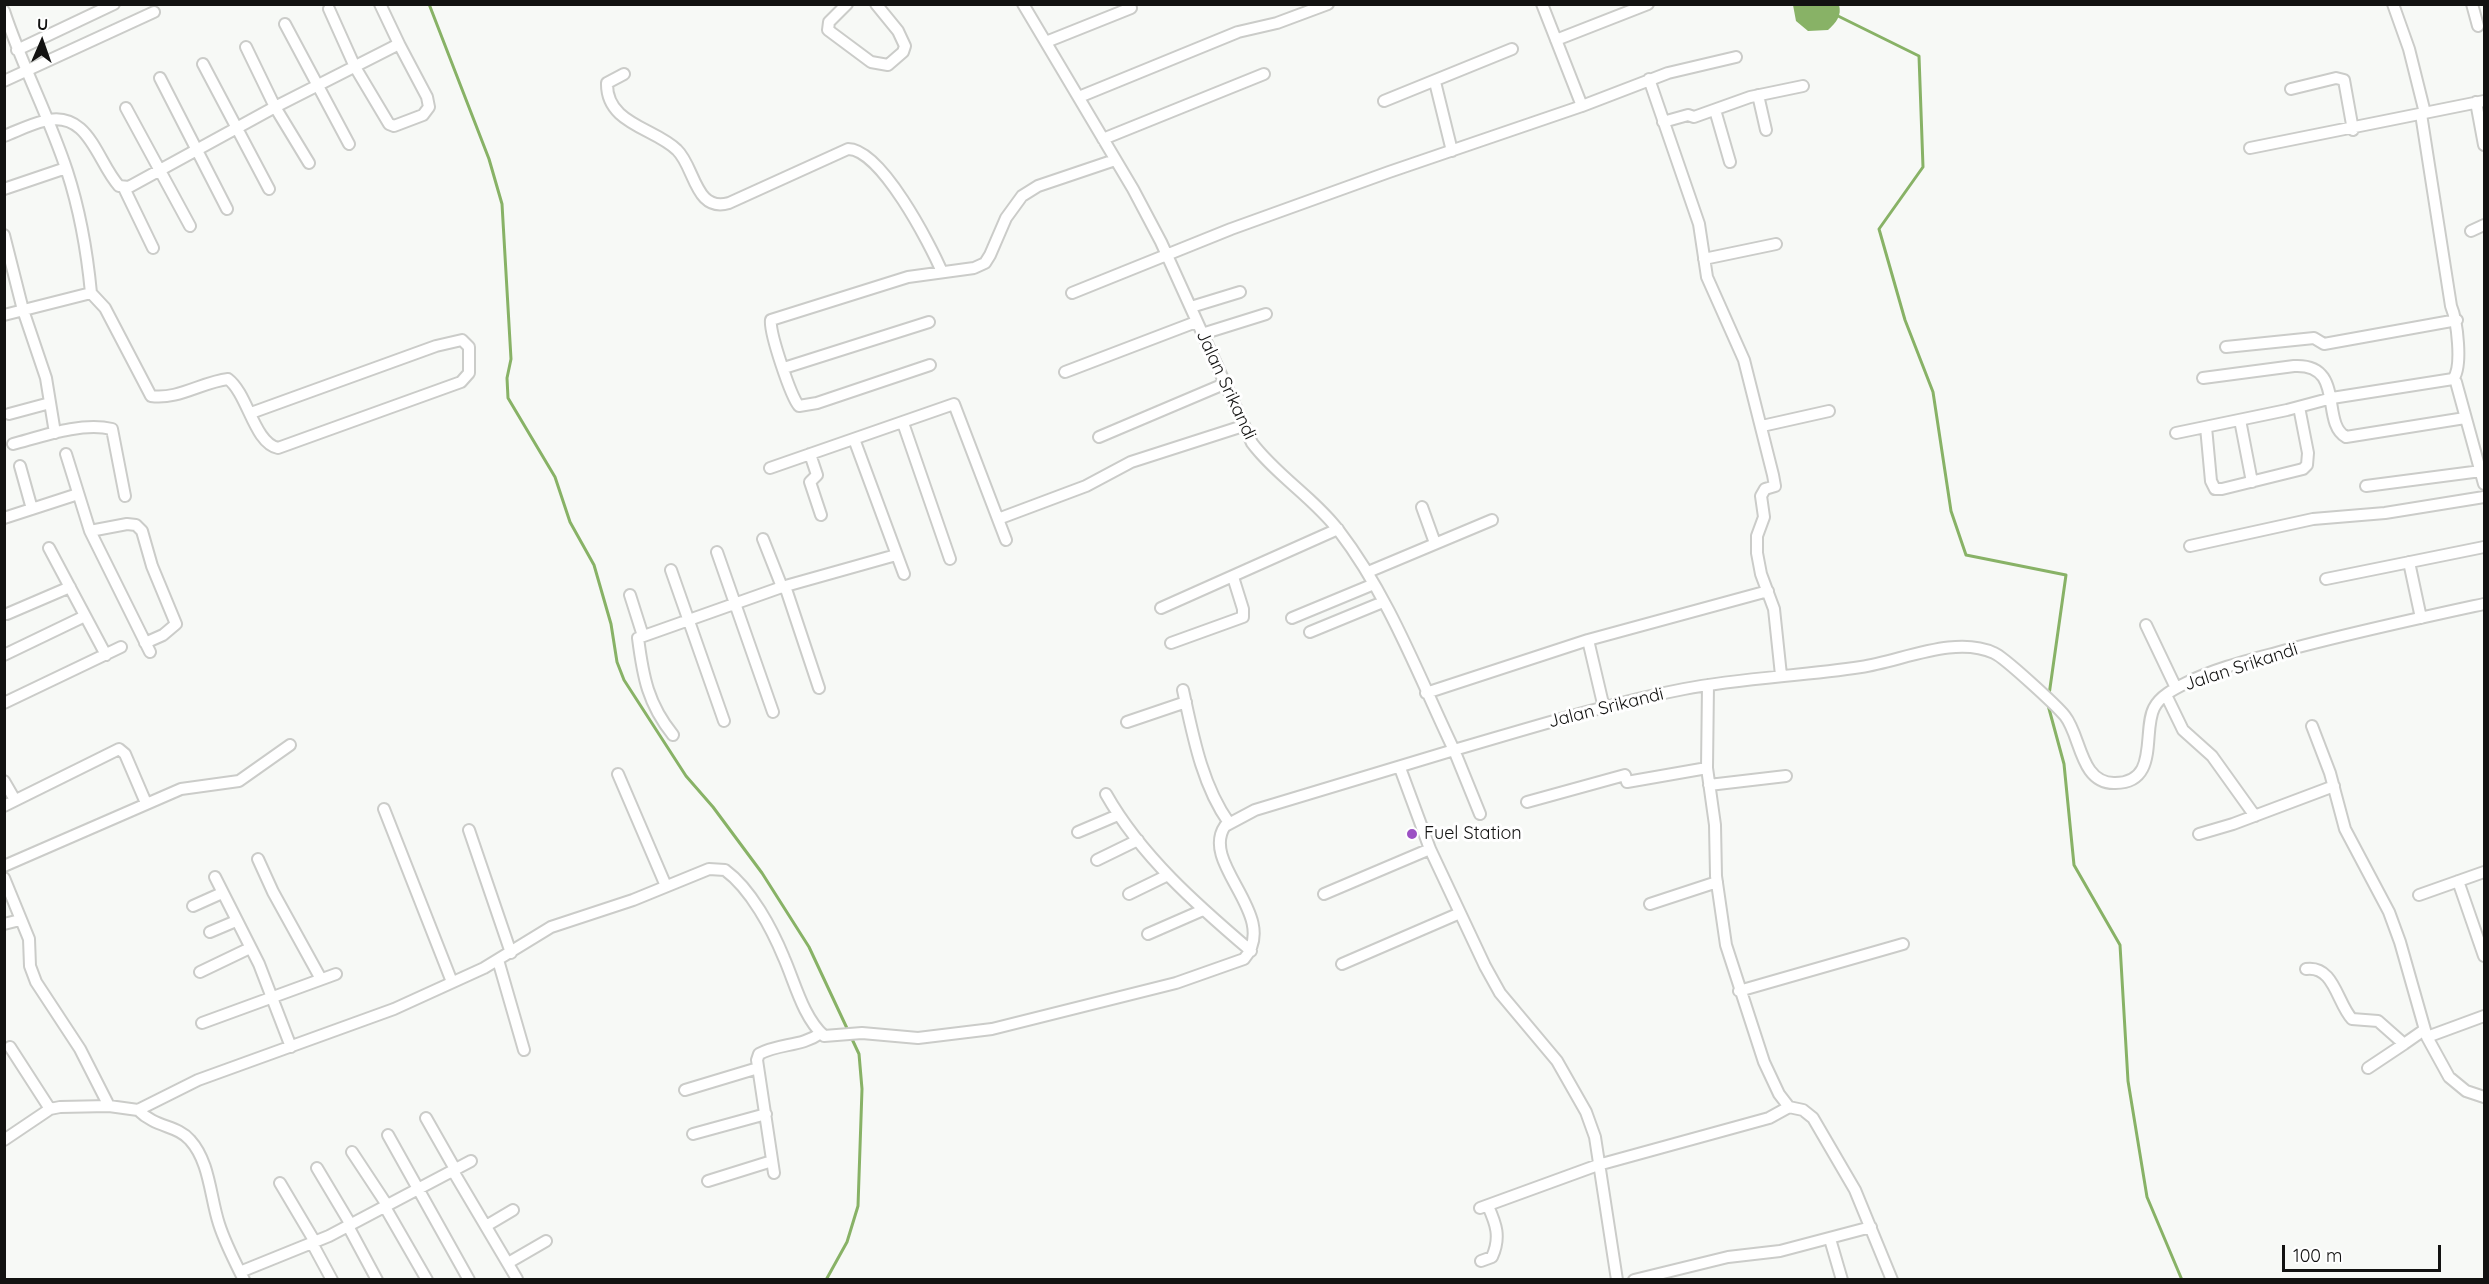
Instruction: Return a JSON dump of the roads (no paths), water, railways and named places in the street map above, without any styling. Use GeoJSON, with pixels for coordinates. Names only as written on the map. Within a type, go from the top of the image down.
{"type":"FeatureCollection","features":[{"type":"Feature","properties":{"kind":"street"},"geometry":{"type":"LineString","coordinates":[[17,50],[114,4]]}},
{"type":"Feature","properties":{"kind":"street"},"geometry":{"type":"LineString","coordinates":[[329,9],[355,67],[391,126],[400,125],[429,110],[429,100],[380,4]]}},
{"type":"Feature","properties":{"kind":"street"},"geometry":{"type":"LineString","coordinates":[[841,6],[829,22],[828,30],[872,62],[888,65],[903,52],[905,46],[898,31],[876,4]]}},
{"type":"Feature","properties":{"kind":"street","name":"Jalan Srikandi"},"geometry":{"type":"LineString","coordinates":[[1023,4],[1079,97],[1167,255],[1243,426],[1257,450],[1338,529],[1368,572],[1454,750],[1604,708],[1708,685],[1858,667],[1960,645],[1982,648],[1999,655],[2063,713],[2073,728],[2091,772],[2102,781],[2124,783],[2135,777],[2145,764],[2152,712],[2166,695],[2176,688],[2209,673],[2254,659],[2484,604]]}},
{"type":"Feature","properties":{"kind":"street"},"geometry":{"type":"LineString","coordinates":[[1079,97],[1238,32],[1277,23],[1328,4]]}},
{"type":"Feature","properties":{"kind":"street"},"geometry":{"type":"LineString","coordinates":[[1542,4],[1581,106]]}},
{"type":"Feature","properties":{"kind":"street"},"geometry":{"type":"LineString","coordinates":[[1556,39],[1648,4]]}},
{"type":"Feature","properties":{"kind":"street"},"geometry":{"type":"LineString","coordinates":[[2393,4],[2409,49],[2423,113],[2451,306],[2457,320],[2458,365],[2453,379]]}},
{"type":"Feature","properties":{"kind":"street"},"geometry":{"type":"LineString","coordinates":[[2472,4],[2478,26]]}},
{"type":"Feature","properties":{"kind":"street"},"geometry":{"type":"LineString","coordinates":[[1046,42],[1131,8]]}},
{"type":"Feature","properties":{"kind":"street"},"geometry":{"type":"LineString","coordinates":[[4,11],[25,72],[66,168],[86,247],[91,293],[105,308],[151,396],[160,397],[180,393],[228,379],[251,413],[263,438],[270,446],[278,448],[461,382],[469,373],[469,347],[462,340],[426,349],[251,413]]}},
{"type":"Feature","properties":{"kind":"street"},"geometry":{"type":"LineString","coordinates":[[4,81],[154,12]]}},
{"type":"Feature","properties":{"kind":"street"},"geometry":{"type":"LineString","coordinates":[[285,24],[349,144]]}},
{"type":"Feature","properties":{"kind":"street"},"geometry":{"type":"LineString","coordinates":[[124,188],[146,180],[275,107],[399,44]]}},
{"type":"Feature","properties":{"kind":"street"},"geometry":{"type":"LineString","coordinates":[[246,47],[275,107],[309,163]]}},
{"type":"Feature","properties":{"kind":"street"},"geometry":{"type":"LineString","coordinates":[[1384,101],[1512,49]]}},
{"type":"Feature","properties":{"kind":"street"},"geometry":{"type":"LineString","coordinates":[[1072,293],[1286,209],[1581,106],[1658,76],[1736,57]]}},
{"type":"Feature","properties":{"kind":"street"},"geometry":{"type":"LineString","coordinates":[[203,64],[269,189]]}},
{"type":"Feature","properties":{"kind":"street"},"geometry":{"type":"LineString","coordinates":[[624,74],[607,83],[611,100],[636,128],[677,149],[702,195],[712,204],[719,206],[729,203],[853,149],[865,155],[902,198],[942,272]]}},
{"type":"Feature","properties":{"kind":"street"},"geometry":{"type":"LineString","coordinates":[[1103,139],[1264,74]]}},
{"type":"Feature","properties":{"kind":"street"},"geometry":{"type":"LineString","coordinates":[[1658,76],[1664,122],[1699,224],[1704,259],[1716,302],[1744,360],[1775,486],[1765,489],[1761,496],[1764,517],[1757,536],[1758,564],[1776,618],[1780,675]]}},
{"type":"Feature","properties":{"kind":"street"},"geometry":{"type":"LineString","coordinates":[[160,78],[227,209]]}},
{"type":"Feature","properties":{"kind":"street"},"geometry":{"type":"LineString","coordinates":[[2291,89],[2336,78],[2344,80],[2353,130]]}},
{"type":"Feature","properties":{"kind":"street"},"geometry":{"type":"LineString","coordinates":[[1435,82],[1452,151]]}},
{"type":"Feature","properties":{"kind":"street"},"geometry":{"type":"LineString","coordinates":[[1664,122],[1688,115],[1694,117],[1758,95],[1803,86]]}},
{"type":"Feature","properties":{"kind":"street"},"geometry":{"type":"LineString","coordinates":[[1758,95],[1766,130]]}},
{"type":"Feature","properties":{"kind":"street"},"geometry":{"type":"LineString","coordinates":[[2250,148],[2353,130],[2480,101],[2484,145]]}},
{"type":"Feature","properties":{"kind":"street"},"geometry":{"type":"LineString","coordinates":[[126,108],[190,225]]}},
{"type":"Feature","properties":{"kind":"street"},"geometry":{"type":"LineString","coordinates":[[1715,110],[1730,162]]}},
{"type":"Feature","properties":{"kind":"street"},"geometry":{"type":"LineString","coordinates":[[4,136],[46,120],[64,121],[86,131],[112,178],[124,188],[153,248]]}},
{"type":"Feature","properties":{"kind":"street"},"geometry":{"type":"LineString","coordinates":[[930,364],[817,403],[799,406],[793,397],[770,328],[771,320],[908,278],[942,272],[958,272],[985,263],[998,242],[1014,203],[1029,190],[1115,160]]}},
{"type":"Feature","properties":{"kind":"street"},"geometry":{"type":"LineString","coordinates":[[4,189],[66,168]]}},
{"type":"Feature","properties":{"kind":"street"},"geometry":{"type":"LineString","coordinates":[[2471,231],[2484,225]]}},
{"type":"Feature","properties":{"kind":"street"},"geometry":{"type":"LineString","coordinates":[[4,235],[23,310],[46,378],[55,433]]}},
{"type":"Feature","properties":{"kind":"street"},"geometry":{"type":"LineString","coordinates":[[1704,259],[1776,244]]}},
{"type":"Feature","properties":{"kind":"street"},"geometry":{"type":"LineString","coordinates":[[1191,307],[1240,292]]}},
{"type":"Feature","properties":{"kind":"street"},"geometry":{"type":"LineString","coordinates":[[4,315],[91,293]]}},
{"type":"Feature","properties":{"kind":"street"},"geometry":{"type":"LineString","coordinates":[[1202,334],[1266,314]]}},
{"type":"Feature","properties":{"kind":"street"},"geometry":{"type":"LineString","coordinates":[[2226,347],[2314,338],[2324,344],[2457,320]]}},
{"type":"Feature","properties":{"kind":"street"},"geometry":{"type":"LineString","coordinates":[[784,368],[929,322]]}},
{"type":"Feature","properties":{"kind":"street"},"geometry":{"type":"LineString","coordinates":[[1065,372],[1196,322]]}},
{"type":"Feature","properties":{"kind":"street"},"geometry":{"type":"LineString","coordinates":[[2203,378],[2303,365],[2320,375],[2332,398],[2338,430],[2346,437],[2465,418]]}},
{"type":"Feature","properties":{"kind":"street"},"geometry":{"type":"LineString","coordinates":[[2176,433],[2332,398],[2453,379]]}},
{"type":"Feature","properties":{"kind":"street"},"geometry":{"type":"LineString","coordinates":[[2453,379],[2456,382],[2484,484]]}},
{"type":"Feature","properties":{"kind":"street"},"geometry":{"type":"LineString","coordinates":[[1099,437],[1224,384]]}},
{"type":"Feature","properties":{"kind":"street"},"geometry":{"type":"LineString","coordinates":[[9,414],[50,403]]}},
{"type":"Feature","properties":{"kind":"street"},"geometry":{"type":"LineString","coordinates":[[770,468],[954,404],[1006,540]]}},
{"type":"Feature","properties":{"kind":"street"},"geometry":{"type":"LineString","coordinates":[[2206,427],[2215,489],[2252,482],[2303,469],[2307,465],[2309,459],[2299,407]]}},
{"type":"Feature","properties":{"kind":"street"},"geometry":{"type":"LineString","coordinates":[[1762,426],[1829,411]]}},
{"type":"Feature","properties":{"kind":"street"},"geometry":{"type":"LineString","coordinates":[[2240,420],[2252,482]]}},
{"type":"Feature","properties":{"kind":"street"},"geometry":{"type":"LineString","coordinates":[[903,423],[950,559]]}},
{"type":"Feature","properties":{"kind":"street"},"geometry":{"type":"LineString","coordinates":[[998,519],[1086,486],[1131,462],[1243,426]]}},
{"type":"Feature","properties":{"kind":"street"},"geometry":{"type":"LineString","coordinates":[[13,444],[55,433],[93,428],[112,429],[124,496]]}},
{"type":"Feature","properties":{"kind":"street"},"geometry":{"type":"LineString","coordinates":[[854,439],[904,574]]}},
{"type":"Feature","properties":{"kind":"street"},"geometry":{"type":"LineString","coordinates":[[66,454],[90,531],[148,647],[176,624],[152,566],[142,531],[136,525],[127,524],[90,531]]}},
{"type":"Feature","properties":{"kind":"street"},"geometry":{"type":"LineString","coordinates":[[810,454],[817,475],[810,482],[821,515]]}},
{"type":"Feature","properties":{"kind":"street"},"geometry":{"type":"LineString","coordinates":[[20,466],[32,509]]}},
{"type":"Feature","properties":{"kind":"street"},"geometry":{"type":"LineString","coordinates":[[2366,486],[2481,471]]}},
{"type":"Feature","properties":{"kind":"street"},"geometry":{"type":"LineString","coordinates":[[4,518],[78,494]]}},
{"type":"Feature","properties":{"kind":"street"},"geometry":{"type":"LineString","coordinates":[[2190,546],[2313,519],[2385,513],[2484,497]]}},
{"type":"Feature","properties":{"kind":"street"},"geometry":{"type":"LineString","coordinates":[[1422,507],[1435,543]]}},
{"type":"Feature","properties":{"kind":"street"},"geometry":{"type":"LineString","coordinates":[[1368,572],[1492,520]]}},
{"type":"Feature","properties":{"kind":"street"},"geometry":{"type":"LineString","coordinates":[[1161,608],[1338,529]]}},
{"type":"Feature","properties":{"kind":"street"},"geometry":{"type":"LineString","coordinates":[[762,539],[784,587],[819,688]]}},
{"type":"Feature","properties":{"kind":"street"},"geometry":{"type":"LineString","coordinates":[[2326,579],[2484,547]]}},
{"type":"Feature","properties":{"kind":"street"},"geometry":{"type":"LineString","coordinates":[[49,548],[106,655]]}},
{"type":"Feature","properties":{"kind":"street"},"geometry":{"type":"LineString","coordinates":[[717,552],[773,712]]}},
{"type":"Feature","properties":{"kind":"street"},"geometry":{"type":"LineString","coordinates":[[673,735],[657,715],[643,677],[638,638],[784,587],[896,555]]}},
{"type":"Feature","properties":{"kind":"street"},"geometry":{"type":"LineString","coordinates":[[2409,562],[2421,618]]}},
{"type":"Feature","properties":{"kind":"street"},"geometry":{"type":"LineString","coordinates":[[671,570],[724,722]]}},
{"type":"Feature","properties":{"kind":"street"},"geometry":{"type":"LineString","coordinates":[[1171,643],[1243,617],[1243,609],[1233,577]]}},
{"type":"Feature","properties":{"kind":"street"},"geometry":{"type":"LineString","coordinates":[[1292,618],[1374,584]]}},
{"type":"Feature","properties":{"kind":"street"},"geometry":{"type":"LineString","coordinates":[[7,614],[70,587]]}},
{"type":"Feature","properties":{"kind":"street"},"geometry":{"type":"LineString","coordinates":[[1426,693],[1588,640],[1768,591]]}},
{"type":"Feature","properties":{"kind":"street"},"geometry":{"type":"LineString","coordinates":[[630,595],[643,636]]}},
{"type":"Feature","properties":{"kind":"street"},"geometry":{"type":"LineString","coordinates":[[1311,632],[1383,602]]}},
{"type":"Feature","properties":{"kind":"street"},"geometry":{"type":"LineString","coordinates":[[4,655],[85,616]]}},
{"type":"Feature","properties":{"kind":"street"},"geometry":{"type":"LineString","coordinates":[[2146,625],[2176,688]]}},
{"type":"Feature","properties":{"kind":"street"},"geometry":{"type":"LineString","coordinates":[[1588,640],[1604,708]]}},
{"type":"Feature","properties":{"kind":"street"},"geometry":{"type":"LineString","coordinates":[[4,703],[121,647]]}},
{"type":"Feature","properties":{"kind":"street"},"geometry":{"type":"LineString","coordinates":[[1708,685],[1707,768],[1715,825],[1717,882],[1726,945],[1739,991],[1764,1062],[1789,1107]]}},
{"type":"Feature","properties":{"kind":"street"},"geometry":{"type":"LineString","coordinates":[[2166,695],[2183,730],[2212,756],[2255,816]]}},
{"type":"Feature","properties":{"kind":"street"},"geometry":{"type":"LineString","coordinates":[[1127,722],[1184,696],[1203,769],[1229,823]]}},
{"type":"Feature","properties":{"kind":"street"},"geometry":{"type":"LineString","coordinates":[[2312,726],[2334,786],[2345,829],[2395,928],[2426,1033],[2449,1077],[2466,1091],[2484,1097]]}},
{"type":"Feature","properties":{"kind":"street"},"geometry":{"type":"LineString","coordinates":[[4,866],[190,786],[239,781],[290,745]]}},
{"type":"Feature","properties":{"kind":"street"},"geometry":{"type":"LineString","coordinates":[[4,806],[119,749],[125,754],[146,803]]}},
{"type":"Feature","properties":{"kind":"street"},"geometry":{"type":"LineString","coordinates":[[138,1110],[198,1080],[374,1017],[498,960],[551,927],[633,900],[709,869],[725,870],[734,877],[777,943],[799,994],[821,1033],[829,1037],[862,1033],[918,1038],[992,1029],[1176,983],[1237,963],[1251,951],[1255,936],[1250,915],[1227,866],[1219,842],[1222,829],[1255,810],[1454,750],[1480,814]]}},
{"type":"Feature","properties":{"kind":"street"},"geometry":{"type":"LineString","coordinates":[[1400,768],[1430,849],[1500,993],[1557,1061],[1577,1092],[1594,1137],[1617,1280]]}},
{"type":"Feature","properties":{"kind":"street"},"geometry":{"type":"LineString","coordinates":[[1527,802],[1625,775],[1627,782],[1707,768]]}},
{"type":"Feature","properties":{"kind":"street"},"geometry":{"type":"LineString","coordinates":[[618,774],[666,886]]}},
{"type":"Feature","properties":{"kind":"street"},"geometry":{"type":"LineString","coordinates":[[1709,785],[1786,776]]}},
{"type":"Feature","properties":{"kind":"street"},"geometry":{"type":"LineString","coordinates":[[4,781],[15,800]]}},
{"type":"Feature","properties":{"kind":"street"},"geometry":{"type":"LineString","coordinates":[[2199,834],[2255,816],[2334,786]]}},
{"type":"Feature","properties":{"kind":"street"},"geometry":{"type":"LineString","coordinates":[[1106,794],[1118,815],[1168,875],[1203,910],[1251,951]]}},
{"type":"Feature","properties":{"kind":"street"},"geometry":{"type":"LineString","coordinates":[[384,809],[452,982]]}},
{"type":"Feature","properties":{"kind":"street"},"geometry":{"type":"LineString","coordinates":[[1078,832],[1118,815]]}},
{"type":"Feature","properties":{"kind":"street"},"geometry":{"type":"LineString","coordinates":[[469,830],[511,953]]}},
{"type":"Feature","properties":{"kind":"street"},"geometry":{"type":"LineString","coordinates":[[1097,860],[1138,840]]}},
{"type":"Feature","properties":{"kind":"street"},"geometry":{"type":"LineString","coordinates":[[1324,894],[1430,849]]}},
{"type":"Feature","properties":{"kind":"street"},"geometry":{"type":"LineString","coordinates":[[258,859],[273,892],[321,979]]}},
{"type":"Feature","properties":{"kind":"street"},"geometry":{"type":"LineString","coordinates":[[2419,895],[2484,872]]}},
{"type":"Feature","properties":{"kind":"street"},"geometry":{"type":"LineString","coordinates":[[1128,894],[1168,875]]}},
{"type":"Feature","properties":{"kind":"street"},"geometry":{"type":"LineString","coordinates":[[215,877],[274,997],[291,1047]]}},
{"type":"Feature","properties":{"kind":"street"},"geometry":{"type":"LineString","coordinates":[[4,878],[29,939],[30,966],[36,982],[80,1049],[109,1106]]}},
{"type":"Feature","properties":{"kind":"street"},"geometry":{"type":"LineString","coordinates":[[2458,881],[2484,956]]}},
{"type":"Feature","properties":{"kind":"street"},"geometry":{"type":"LineString","coordinates":[[1650,904],[1717,882]]}},
{"type":"Feature","properties":{"kind":"street"},"geometry":{"type":"LineString","coordinates":[[193,906],[222,893]]}},
{"type":"Feature","properties":{"kind":"street"},"geometry":{"type":"LineString","coordinates":[[1148,934],[1203,910]]}},
{"type":"Feature","properties":{"kind":"street"},"geometry":{"type":"LineString","coordinates":[[1342,964],[1460,913]]}},
{"type":"Feature","properties":{"kind":"street"},"geometry":{"type":"LineString","coordinates":[[4,924],[20,920]]}},
{"type":"Feature","properties":{"kind":"street"},"geometry":{"type":"LineString","coordinates":[[210,932],[236,921]]}},
{"type":"Feature","properties":{"kind":"street"},"geometry":{"type":"LineString","coordinates":[[1739,991],[1903,944]]}},
{"type":"Feature","properties":{"kind":"street"},"geometry":{"type":"LineString","coordinates":[[200,972],[250,948]]}},
{"type":"Feature","properties":{"kind":"street"},"geometry":{"type":"LineString","coordinates":[[498,960],[524,1050]]}},
{"type":"Feature","properties":{"kind":"street"},"geometry":{"type":"LineString","coordinates":[[2306,969],[2316,969],[2325,975],[2352,1019],[2378,1021],[2404,1044]]}},
{"type":"Feature","properties":{"kind":"street"},"geometry":{"type":"LineString","coordinates":[[202,1023],[336,974]]}},
{"type":"Feature","properties":{"kind":"street"},"geometry":{"type":"LineString","coordinates":[[2368,1068],[2404,1044],[2426,1033],[2484,1016]]}},
{"type":"Feature","properties":{"kind":"street"},"geometry":{"type":"LineString","coordinates":[[774,1173],[758,1068],[759,1054],[804,1043],[821,1033]]}},
{"type":"Feature","properties":{"kind":"street"},"geometry":{"type":"LineString","coordinates":[[10,1047],[50,1109]]}},
{"type":"Feature","properties":{"kind":"street"},"geometry":{"type":"LineString","coordinates":[[685,1090],[758,1068]]}},
{"type":"Feature","properties":{"kind":"street"},"geometry":{"type":"LineString","coordinates":[[4,1140],[50,1109],[109,1106],[138,1110],[153,1123],[187,1136],[196,1147],[207,1174],[219,1224],[242,1276],[349,1226],[471,1161]]}},
{"type":"Feature","properties":{"kind":"street"},"geometry":{"type":"LineString","coordinates":[[1481,1261],[1492,1257],[1497,1242],[1497,1229],[1484,1207],[1598,1165],[1769,1118],[1789,1107],[1803,1110],[1813,1119],[1855,1190],[1892,1280]]}},
{"type":"Feature","properties":{"kind":"street"},"geometry":{"type":"LineString","coordinates":[[693,1134],[766,1114]]}},
{"type":"Feature","properties":{"kind":"street"},"geometry":{"type":"LineString","coordinates":[[426,1118],[518,1279]]}},
{"type":"Feature","properties":{"kind":"street"},"geometry":{"type":"LineString","coordinates":[[388,1135],[420,1188],[469,1280]]}},
{"type":"Feature","properties":{"kind":"street"},"geometry":{"type":"LineString","coordinates":[[352,1152],[386,1206],[427,1280]]}},
{"type":"Feature","properties":{"kind":"street"},"geometry":{"type":"LineString","coordinates":[[708,1181],[772,1161]]}},
{"type":"Feature","properties":{"kind":"street"},"geometry":{"type":"LineString","coordinates":[[317,1168],[377,1280]]}},
{"type":"Feature","properties":{"kind":"street"},"geometry":{"type":"LineString","coordinates":[[280,1183],[332,1280]]}},
{"type":"Feature","properties":{"kind":"street"},"geometry":{"type":"LineString","coordinates":[[486,1226],[513,1210]]}},
{"type":"Feature","properties":{"kind":"street"},"geometry":{"type":"LineString","coordinates":[[1634,1280],[1718,1259],[1780,1251],[1871,1227]]}},
{"type":"Feature","properties":{"kind":"street"},"geometry":{"type":"LineString","coordinates":[[1830,1239],[1842,1280]]}},
{"type":"Feature","properties":{"kind":"street"},"geometry":{"type":"LineString","coordinates":[[508,1263],[546,1241]]}},
{"type":"Feature","properties":{"kind":"waterway"},"geometry":{"type":"LineString","coordinates":[[429,4],[489,159],[502,204],[511,359],[507,378],[508,398],[555,477],[570,522],[594,565],[611,624],[617,662],[624,680],[686,776],[713,807],[762,873],[809,947],[859,1054],[862,1089],[858,1206],[847,1242],[826,1280]]}},
{"type":"Feature","properties":{"kind":"waterway"},"geometry":{"type":"LineString","coordinates":[[1836,15],[1919,56],[1923,167],[1879,229],[1905,320],[1933,392],[1951,511],[1966,555],[2066,575],[2049,695]]}},
{"type":"Feature","properties":{"kind":"waterway"},"geometry":{"type":"LineString","coordinates":[[2048,705],[2064,764],[2074,865],[2120,945],[2128,1081],[2147,1197],[2182,1280]]}},
{"type":"Feature","properties":{"kind":"place","name":"Fuel Station"},"geometry":{"type":"Point","coordinates":[1412,834]}}]}
